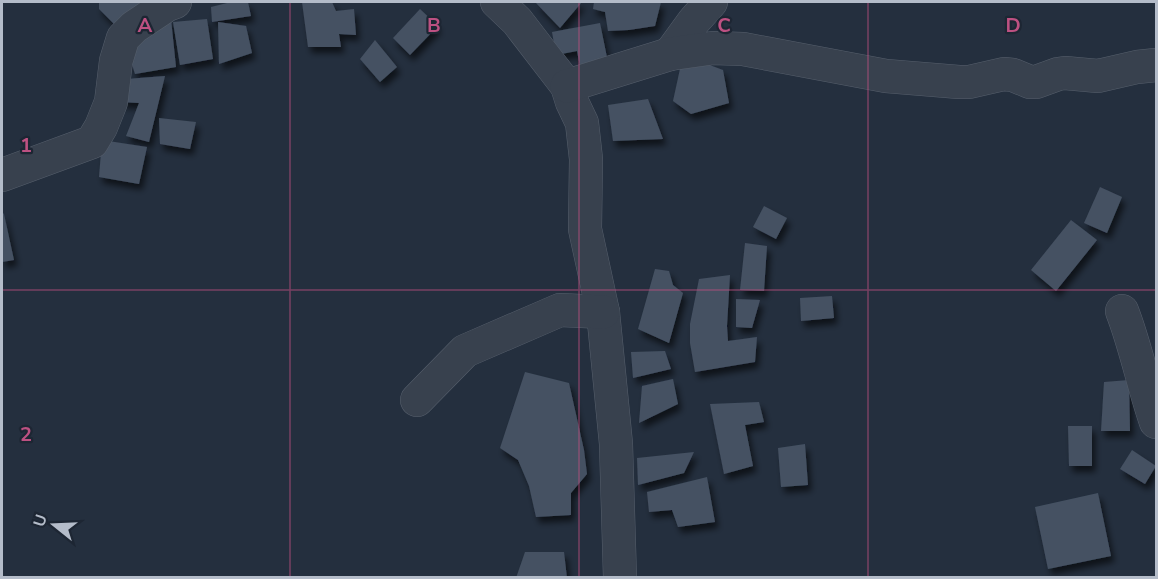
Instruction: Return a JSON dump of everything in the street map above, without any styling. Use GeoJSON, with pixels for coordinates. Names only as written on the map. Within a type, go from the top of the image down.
{"type":"FeatureCollection","features":[{"type":"Feature","properties":{"kind":"street"},"geometry":{"type":"LineString","coordinates":[[2,175],[92,142],[111,102],[116,61],[123,38],[134,27],[175,2]]}},
{"type":"Feature","properties":{"kind":"street"},"geometry":{"type":"LineString","coordinates":[[497,2],[517,21],[567,86],[582,123],[586,159],[585,229],[603,312],[616,444],[620,578]]}},
{"type":"Feature","properties":{"kind":"street"},"geometry":{"type":"LineString","coordinates":[[670,54],[711,2]]}},
{"type":"Feature","properties":{"kind":"street"},"geometry":{"type":"LineString","coordinates":[[567,86],[670,54],[713,48],[743,49],[886,76],[959,82],[1004,74],[1036,82],[1065,73],[1098,76],[1156,65]]}},
{"type":"Feature","properties":{"kind":"street"},"geometry":{"type":"LineString","coordinates":[[417,400],[465,351],[560,310],[603,312]]}},
{"type":"Feature","properties":{"kind":"street"},"geometry":{"type":"LineString","coordinates":[[1122,311],[1156,422]]}},
{"type":"Feature","properties":{"kind":"building"},"geometry":{"type":"Polygon","coordinates":[[[99,2],[158,2],[114,24],[99,9],[99,2]]]}},
{"type":"Feature","properties":{"kind":"building"},"geometry":{"type":"Polygon","coordinates":[[[231,2],[248,2],[251,16],[212,22],[211,7],[231,2]]]}},
{"type":"Feature","properties":{"kind":"building"},"geometry":{"type":"Polygon","coordinates":[[[302,2],[332,2],[336,11],[354,9],[356,35],[339,34],[341,47],[308,47],[302,2]]]}},
{"type":"Feature","properties":{"kind":"building"},"geometry":{"type":"Polygon","coordinates":[[[535,2],[582,2],[560,28],[535,2]]]}},
{"type":"Feature","properties":{"kind":"building"},"geometry":{"type":"Polygon","coordinates":[[[594,2],[661,2],[655,26],[608,31],[605,12],[593,9],[594,2]]]}},
{"type":"Feature","properties":{"kind":"building"},"geometry":{"type":"Polygon","coordinates":[[[420,9],[438,26],[410,55],[393,38],[420,9]]]}},
{"type":"Feature","properties":{"kind":"building"},"geometry":{"type":"Polygon","coordinates":[[[171,19],[176,67],[135,74],[131,61],[134,32],[171,19]]]}},
{"type":"Feature","properties":{"kind":"building"},"geometry":{"type":"Polygon","coordinates":[[[207,19],[213,59],[180,65],[173,22],[207,19]]]}},
{"type":"Feature","properties":{"kind":"building"},"geometry":{"type":"Polygon","coordinates":[[[218,22],[246,26],[252,53],[219,64],[218,22]]]}},
{"type":"Feature","properties":{"kind":"building"},"geometry":{"type":"Polygon","coordinates":[[[600,23],[609,67],[581,72],[577,51],[556,55],[552,32],[600,23]]]}},
{"type":"Feature","properties":{"kind":"building"},"geometry":{"type":"Polygon","coordinates":[[[375,40],[397,67],[380,82],[360,59],[375,40]]]}},
{"type":"Feature","properties":{"kind":"building"},"geometry":{"type":"Polygon","coordinates":[[[683,55],[723,70],[729,103],[691,114],[673,101],[683,55]]]}},
{"type":"Feature","properties":{"kind":"building"},"geometry":{"type":"Polygon","coordinates":[[[165,76],[149,142],[126,136],[139,103],[120,102],[126,79],[165,76]]]}},
{"type":"Feature","properties":{"kind":"building"},"geometry":{"type":"Polygon","coordinates":[[[648,99],[663,139],[613,141],[608,105],[648,99]]]}},
{"type":"Feature","properties":{"kind":"building"},"geometry":{"type":"Polygon","coordinates":[[[159,118],[196,122],[190,149],[160,144],[159,118]]]}},
{"type":"Feature","properties":{"kind":"building"},"geometry":{"type":"Polygon","coordinates":[[[102,140],[147,147],[139,184],[99,177],[102,140]]]}},
{"type":"Feature","properties":{"kind":"building"},"geometry":{"type":"Polygon","coordinates":[[[1100,187],[1122,197],[1107,233],[1084,223],[1100,187]]]}},
{"type":"Feature","properties":{"kind":"building"},"geometry":{"type":"Polygon","coordinates":[[[764,206],[787,218],[776,239],[753,227],[764,206]]]}},
{"type":"Feature","properties":{"kind":"building"},"geometry":{"type":"Polygon","coordinates":[[[2,212],[14,260],[2,262],[2,212]]]}},
{"type":"Feature","properties":{"kind":"building"},"geometry":{"type":"Polygon","coordinates":[[[1071,220],[1097,240],[1056,291],[1031,270],[1071,220]]]}},
{"type":"Feature","properties":{"kind":"building"},"geometry":{"type":"Polygon","coordinates":[[[745,243],[767,246],[764,291],[740,290],[745,243]]]}},
{"type":"Feature","properties":{"kind":"building"},"geometry":{"type":"Polygon","coordinates":[[[655,269],[669,271],[673,285],[683,293],[669,343],[638,329],[655,269]]]}},
{"type":"Feature","properties":{"kind":"building"},"geometry":{"type":"Polygon","coordinates":[[[730,275],[728,341],[757,337],[755,362],[695,372],[690,343],[690,324],[699,279],[730,275]]]}},
{"type":"Feature","properties":{"kind":"building"},"geometry":{"type":"Polygon","coordinates":[[[832,296],[834,318],[801,321],[800,298],[832,296]]]}},
{"type":"Feature","properties":{"kind":"building"},"geometry":{"type":"Polygon","coordinates":[[[736,299],[760,300],[752,328],[736,327],[736,299]]]}},
{"type":"Feature","properties":{"kind":"building"},"geometry":{"type":"Polygon","coordinates":[[[665,351],[671,369],[633,378],[631,352],[665,351]]]}},
{"type":"Feature","properties":{"kind":"building"},"geometry":{"type":"Polygon","coordinates":[[[525,372],[569,383],[587,474],[571,493],[571,515],[536,517],[529,486],[518,460],[500,448],[525,372]]]}},
{"type":"Feature","properties":{"kind":"building"},"geometry":{"type":"Polygon","coordinates":[[[673,379],[678,404],[639,423],[642,386],[673,379]]]}},
{"type":"Feature","properties":{"kind":"building"},"geometry":{"type":"Polygon","coordinates":[[[1129,380],[1130,431],[1101,431],[1104,382],[1129,380]]]}},
{"type":"Feature","properties":{"kind":"building"},"geometry":{"type":"Polygon","coordinates":[[[759,402],[764,422],[745,425],[753,466],[724,474],[710,404],[759,402]]]}},
{"type":"Feature","properties":{"kind":"building"},"geometry":{"type":"Polygon","coordinates":[[[1068,426],[1092,426],[1092,466],[1069,466],[1068,426]]]}},
{"type":"Feature","properties":{"kind":"building"},"geometry":{"type":"Polygon","coordinates":[[[805,444],[808,485],[781,487],[778,448],[805,444]]]}},
{"type":"Feature","properties":{"kind":"building"},"geometry":{"type":"Polygon","coordinates":[[[1132,450],[1156,466],[1145,484],[1120,469],[1132,450]]]}},
{"type":"Feature","properties":{"kind":"building"},"geometry":{"type":"Polygon","coordinates":[[[694,452],[684,473],[638,485],[637,458],[694,452]]]}},
{"type":"Feature","properties":{"kind":"building"},"geometry":{"type":"Polygon","coordinates":[[[707,477],[715,522],[678,527],[672,510],[649,512],[647,492],[707,477]]]}},
{"type":"Feature","properties":{"kind":"building"},"geometry":{"type":"Polygon","coordinates":[[[1098,493],[1111,556],[1048,569],[1035,507],[1098,493]]]}},
{"type":"Feature","properties":{"kind":"building"},"geometry":{"type":"Polygon","coordinates":[[[525,552],[564,552],[567,578],[516,578],[525,552]]]}}]}
